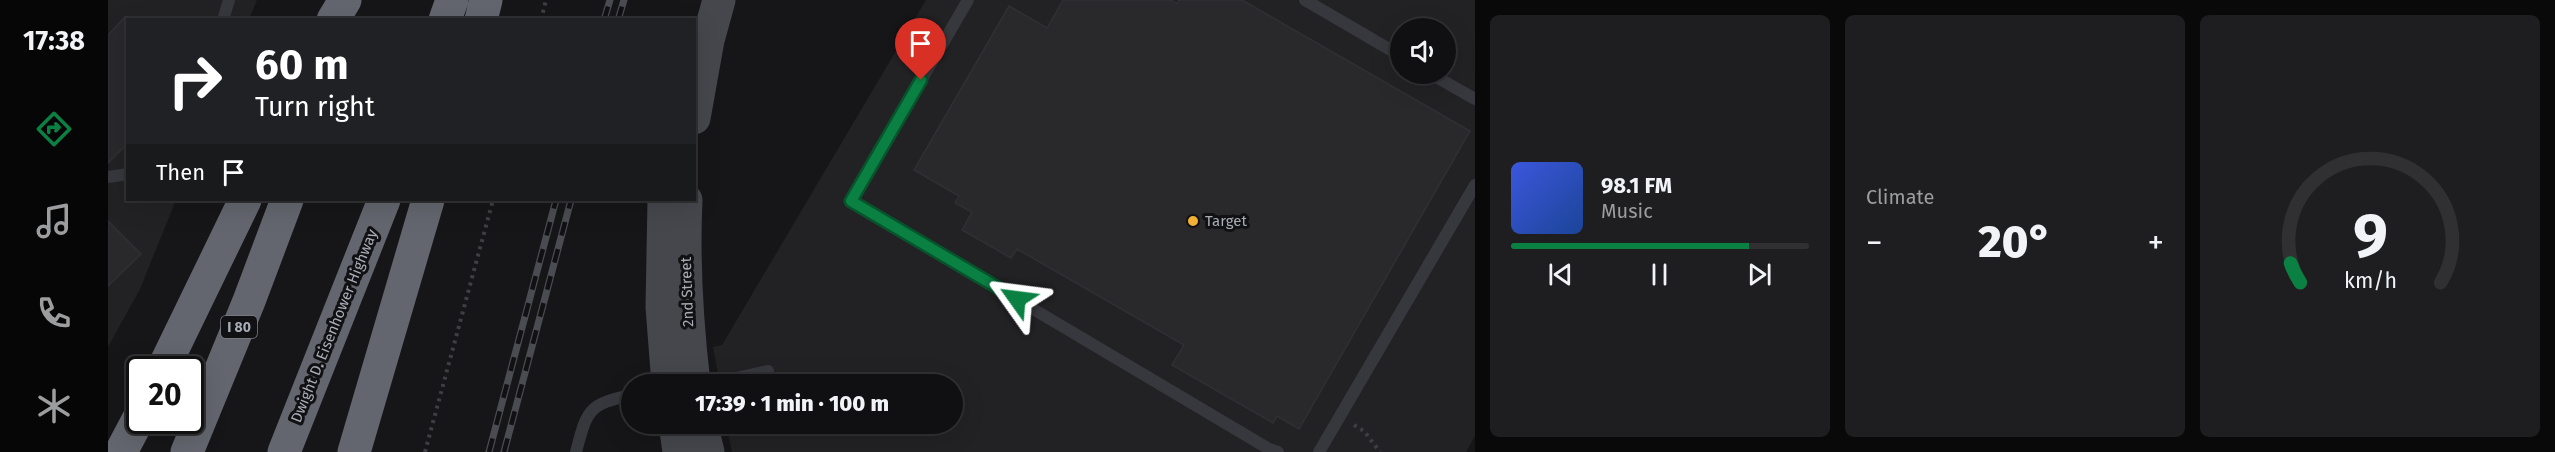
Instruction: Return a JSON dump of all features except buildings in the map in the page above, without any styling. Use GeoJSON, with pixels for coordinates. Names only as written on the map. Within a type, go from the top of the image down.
{"type":"FeatureCollection","features":[{"type":"Feature","properties":{"kind":"highway"},"geometry":{"type":"LineString","coordinates":[[334,18],[345,0]]}},
{"type":"Feature","properties":{"kind":"highway"},"geometry":{"type":"LineString","coordinates":[[354,18],[360,0]]}},
{"type":"Feature","properties":{"kind":"highway"},"geometry":{"type":"LineString","coordinates":[[446,18],[452,0]]}},
{"type":"Feature","properties":{"kind":"highway"},"geometry":{"type":"LineString","coordinates":[[482,18],[486,0]]}},
{"type":"Feature","properties":{"kind":"highway"},"geometry":{"type":"LineString","coordinates":[[169,356],[245,201]]}},
{"type":"Feature","properties":{"kind":"highway","name":"I 80"},"geometry":{"type":"LineString","coordinates":[[187,452],[249,301],[287,201]]}},
{"type":"Feature","properties":{"kind":"highway","name":"Dwight D. Eisenhower Highway"},"geometry":{"type":"LineString","coordinates":[[284,452],[384,201]]}},
{"type":"Feature","properties":{"kind":"highway"},"geometry":{"type":"LineString","coordinates":[[354,452],[428,201]]}},
{"type":"Feature","properties":{"kind":"highway"},"geometry":{"type":"LineString","coordinates":[[121,452],[130,434]]}},
{"type":"Feature","properties":{"kind":"street"},"geometry":{"type":"LineString","coordinates":[[692,18],[696,0]]}},
{"type":"Feature","properties":{"kind":"street"},"geometry":{"type":"LineString","coordinates":[[696,107],[708,40],[719,0]]}},
{"type":"Feature","properties":{"kind":"street","name":"2nd Street"},"geometry":{"type":"LineString","coordinates":[[664,201],[662,307],[667,374]]}},
{"type":"Feature","properties":{"kind":"street","name":"2nd Street"},"geometry":{"type":"LineString","coordinates":[[686,201],[686,279],[693,374]]}},
{"type":"Feature","properties":{"kind":"street"},"geometry":{"type":"LineString","coordinates":[[677,434],[680,452]]}},
{"type":"Feature","properties":{"kind":"street"},"geometry":{"type":"LineString","coordinates":[[704,434],[708,452]]}},
{"type":"Feature","properties":{"kind":"lane"},"geometry":{"type":"LineString","coordinates":[[224,18],[229,0]]}},
{"type":"Feature","properties":{"kind":"lane"},"geometry":{"type":"LineString","coordinates":[[968,0],[851,201],[1269,449],[1278,452]]}},
{"type":"Feature","properties":{"kind":"lane"},"geometry":{"type":"LineString","coordinates":[[1305,0],[1390,50]]}},
{"type":"Feature","properties":{"kind":"lane"},"geometry":{"type":"LineString","coordinates":[[1449,84],[1475,99]]}},
{"type":"Feature","properties":{"kind":"lane"},"geometry":{"type":"LineString","coordinates":[[108,177],[126,174]]}},
{"type":"Feature","properties":{"kind":"lane"},"geometry":{"type":"LineString","coordinates":[[1319,452],[1475,185]]}},
{"type":"Feature","properties":{"kind":"lane"},"geometry":{"type":"LineString","coordinates":[[754,374],[768,371]]}},
{"type":"Feature","properties":{"kind":"lane"},"geometry":{"type":"LineString","coordinates":[[576,452],[590,412],[607,400],[621,397]]}},
{"type":"Feature","properties":{"kind":"path"},"geometry":{"type":"LineString","coordinates":[[542,18],[546,0]]}},
{"type":"Feature","properties":{"kind":"path"},"geometry":{"type":"LineString","coordinates":[[425,452],[493,201]]}},
{"type":"Feature","properties":{"kind":"path"},"geometry":{"type":"LineString","coordinates":[[1340,417],[1364,431],[1380,452]]}},
{"type":"Feature","properties":{"kind":"shaded area"},"geometry":{"type":"Polygon","coordinates":[[[108,0],[257,0],[249,18],[126,18],[126,201],[176,201],[140,289],[108,347],[108,0]]]}},
{"type":"Feature","properties":{"kind":"shaded area"},"geometry":{"type":"Polygon","coordinates":[[[926,0],[1475,0],[1475,436],[1466,452],[732,452],[728,434],[963,434],[963,374],[718,374],[713,347],[722,345],[926,0]]]}},
{"type":"Feature","properties":{"kind":"railway"},"geometry":{"type":"LineString","coordinates":[[605,18],[610,0]]}},
{"type":"Feature","properties":{"kind":"railway"},"geometry":{"type":"LineString","coordinates":[[619,18],[624,0]]}},
{"type":"Feature","properties":{"kind":"railway"},"geometry":{"type":"LineString","coordinates":[[489,452],[556,201]]}},
{"type":"Feature","properties":{"kind":"railway"},"geometry":{"type":"LineString","coordinates":[[504,452],[571,201]]}},
{"type":"Feature","properties":{"kind":"place","name":"Target"},"geometry":{"type":"Point","coordinates":[1193,221]}},
{"type":"Feature","properties":{"kind":"route"},"geometry":{"type":"LineString","coordinates":[[921,80],[851,201],[1017,299]]}}]}
